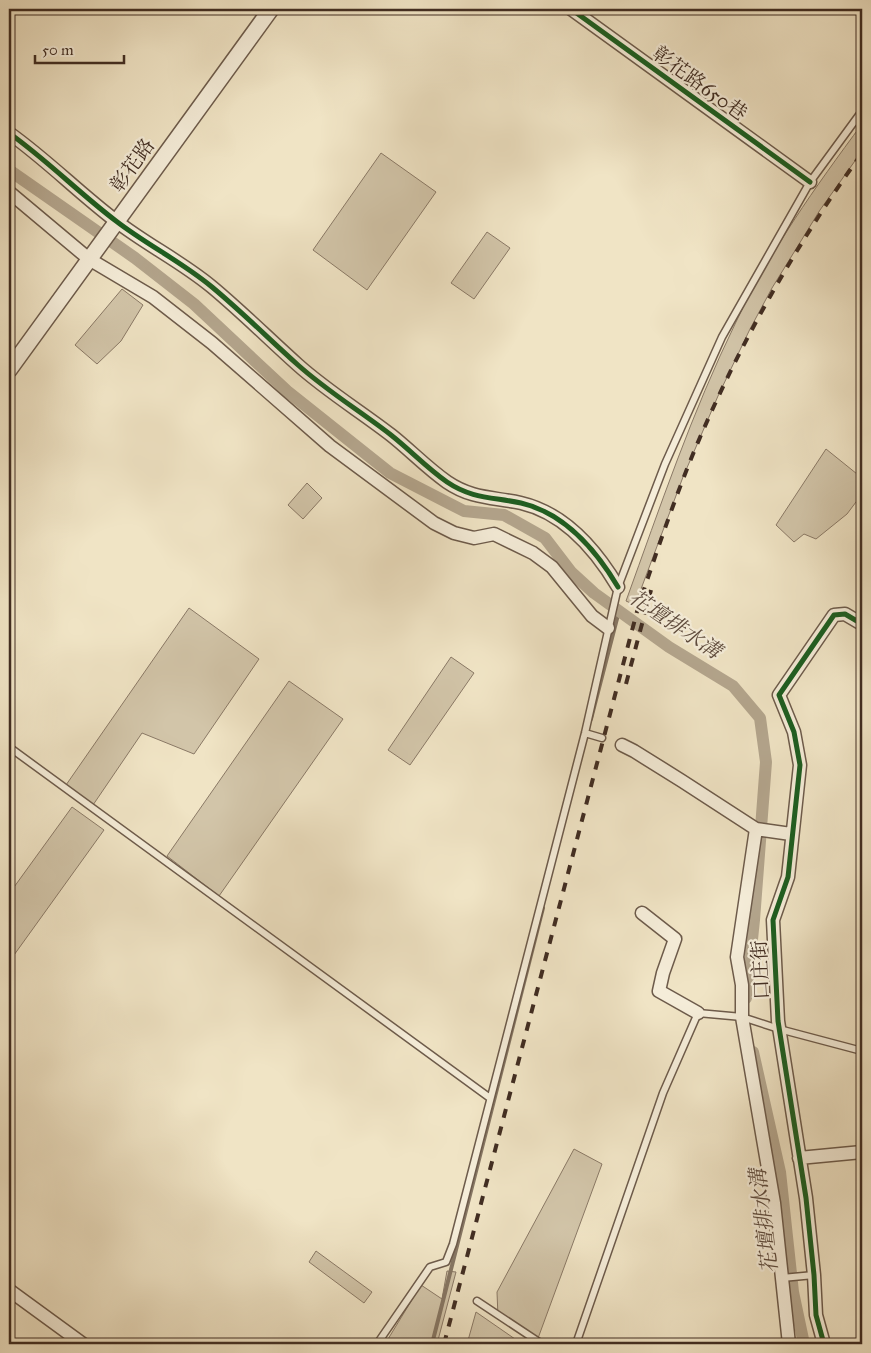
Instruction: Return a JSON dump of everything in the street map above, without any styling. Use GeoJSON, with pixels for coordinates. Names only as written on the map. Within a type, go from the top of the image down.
{"type":"FeatureCollection","features":[{"type":"Feature","properties":{"kind":"street","name":"彰花路"},"geometry":{"type":"LineString","coordinates":[[9,370],[271,9]]}},
{"type":"Feature","properties":{"kind":"street","name":"彰花路650巷"},"geometry":{"type":"LineString","coordinates":[[571,9],[810,182]]}},
{"type":"Feature","properties":{"kind":"street"},"geometry":{"type":"LineString","coordinates":[[9,133],[35,152],[114,224],[210,286],[298,366],[346,404],[390,434],[447,482],[480,497],[522,503],[541,510],[564,523],[587,545],[607,570],[617,589]]}},
{"type":"Feature","properties":{"kind":"street"},"geometry":{"type":"LineString","coordinates":[[9,192],[153,297],[212,343],[330,446],[434,523],[454,533],[474,538],[494,534],[532,553],[552,568],[592,616],[609,623]]}},
{"type":"Feature","properties":{"kind":"street","name":"口庄街"},"geometry":{"type":"LineString","coordinates":[[824,1344],[816,1315],[811,1275],[806,1198],[779,1029],[773,920],[788,877],[788,834],[800,765],[794,732],[779,695],[834,615],[845,614],[861,621]]}},
{"type":"Feature","properties":{"kind":"street"},"geometry":{"type":"LineString","coordinates":[[622,745],[759,830],[788,834]]}},
{"type":"Feature","properties":{"kind":"street"},"geometry":{"type":"LineString","coordinates":[[759,830],[737,957],[742,985],[742,1018],[774,1203],[784,1278],[789,1344]]}},
{"type":"Feature","properties":{"kind":"street"},"geometry":{"type":"LineString","coordinates":[[642,913],[675,940],[663,974],[660,991],[698,1013]]}},
{"type":"Feature","properties":{"kind":"street"},"geometry":{"type":"LineString","coordinates":[[799,1158],[862,1152]]}},
{"type":"Feature","properties":{"kind":"street"},"geometry":{"type":"LineString","coordinates":[[9,1290],[84,1344]]}},
{"type":"Feature","properties":{"kind":"lane"},"geometry":{"type":"LineString","coordinates":[[377,1344],[430,1267],[446,1262],[453,1244],[585,734],[617,589],[665,464],[722,337],[810,182],[862,110]]}},
{"type":"Feature","properties":{"kind":"lane"},"geometry":{"type":"LineString","coordinates":[[585,734],[602,738]]}},
{"type":"Feature","properties":{"kind":"lane"},"geometry":{"type":"LineString","coordinates":[[9,747],[490,1098]]}},
{"type":"Feature","properties":{"kind":"lane"},"geometry":{"type":"LineString","coordinates":[[576,1344],[663,1092],[698,1013],[742,1018],[862,1051]]}},
{"type":"Feature","properties":{"kind":"lane"},"geometry":{"type":"LineString","coordinates":[[784,1278],[811,1275]]}},
{"type":"Feature","properties":{"kind":"lane"},"geometry":{"type":"LineString","coordinates":[[477,1301],[542,1344]]}},
{"type":"Feature","properties":{"kind":"shaded area"},"geometry":{"type":"Polygon","coordinates":[[[862,124],[862,151],[820,210],[772,288],[750,329],[718,396],[683,477],[635,605],[626,601],[691,425],[736,322],[778,245],[862,124]]]}},
{"type":"Feature","properties":{"kind":"shaded area"},"geometry":{"type":"Polygon","coordinates":[[[381,153],[436,192],[367,290],[313,250],[381,153]]]}},
{"type":"Feature","properties":{"kind":"shaded area"},"geometry":{"type":"Polygon","coordinates":[[[487,232],[510,248],[474,299],[451,283],[487,232]]]}},
{"type":"Feature","properties":{"kind":"shaded area"},"geometry":{"type":"Polygon","coordinates":[[[122,289],[143,305],[121,341],[97,364],[75,345],[122,289]]]}},
{"type":"Feature","properties":{"kind":"shaded area"},"geometry":{"type":"Polygon","coordinates":[[[826,449],[862,478],[862,494],[847,514],[816,539],[804,534],[794,542],[776,525],[826,449]]]}},
{"type":"Feature","properties":{"kind":"shaded area"},"geometry":{"type":"Polygon","coordinates":[[[307,483],[322,498],[303,519],[288,505],[307,483]]]}},
{"type":"Feature","properties":{"kind":"shaded area"},"geometry":{"type":"Polygon","coordinates":[[[189,608],[259,659],[194,754],[142,733],[93,805],[66,785],[189,608]]]}},
{"type":"Feature","properties":{"kind":"shaded area"},"geometry":{"type":"Polygon","coordinates":[[[451,657],[474,673],[410,765],[388,750],[451,657]]]}},
{"type":"Feature","properties":{"kind":"shaded area"},"geometry":{"type":"Polygon","coordinates":[[[289,681],[343,719],[219,896],[167,856],[289,681]]]}},
{"type":"Feature","properties":{"kind":"shaded area"},"geometry":{"type":"Polygon","coordinates":[[[72,807],[104,830],[9,962],[9,894],[72,807]]]}},
{"type":"Feature","properties":{"kind":"shaded area"},"geometry":{"type":"Polygon","coordinates":[[[574,1149],[602,1164],[537,1341],[498,1317],[497,1292],[574,1149]]]}},
{"type":"Feature","properties":{"kind":"shaded area"},"geometry":{"type":"Polygon","coordinates":[[[316,1251],[372,1292],[364,1303],[309,1262],[316,1251]]]}},
{"type":"Feature","properties":{"kind":"shaded area"},"geometry":{"type":"Polygon","coordinates":[[[447,1271],[456,1272],[437,1344],[385,1344],[421,1285],[442,1299],[447,1271]]]}},
{"type":"Feature","properties":{"kind":"shaded area"},"geometry":{"type":"Polygon","coordinates":[[[476,1312],[515,1339],[511,1344],[467,1344],[476,1312]]]}},
{"type":"Feature","properties":{"kind":"waterway","name":"花壇排水溝"},"geometry":{"type":"LineString","coordinates":[[9,170],[135,258],[194,304],[287,391],[390,473],[464,511],[504,515],[545,538],[571,572],[594,593],[669,647],[733,686],[760,718],[766,762],[746,998]]}},
{"type":"Feature","properties":{"kind":"waterway"},"geometry":{"type":"LineString","coordinates":[[591,719],[619,611]]}},
{"type":"Feature","properties":{"kind":"waterway"},"geometry":{"type":"LineString","coordinates":[[432,1344],[543,908]]}},
{"type":"Feature","properties":{"kind":"waterway","name":"花壇排水溝"},"geometry":{"type":"LineString","coordinates":[[753,1052],[780,1172],[793,1292],[804,1344]]}},
{"type":"Feature","properties":{"kind":"railway"},"geometry":{"type":"LineString","coordinates":[[444,1344],[639,604],[665,529],[710,414],[748,337],[791,261],[837,188],[862,153]]}},
{"type":"Feature","properties":{"kind":"railway"},"geometry":{"type":"LineString","coordinates":[[626,684],[651,590]]}},
{"type":"Feature","properties":{"kind":"cycle path"},"geometry":{"type":"LineString","coordinates":[[571,9],[810,182]]}},
{"type":"Feature","properties":{"kind":"cycle path"},"geometry":{"type":"LineString","coordinates":[[9,133],[37,154],[116,221],[212,287],[309,374],[391,435],[447,482],[456,488],[474,495],[521,503],[537,508],[565,524],[600,560],[618,587]]}},
{"type":"Feature","properties":{"kind":"cycle path"},"geometry":{"type":"LineString","coordinates":[[824,1344],[816,1315],[806,1198],[778,1021],[773,920],[788,877],[800,765],[794,732],[779,695],[834,615],[845,614],[862,624]]}}]}
